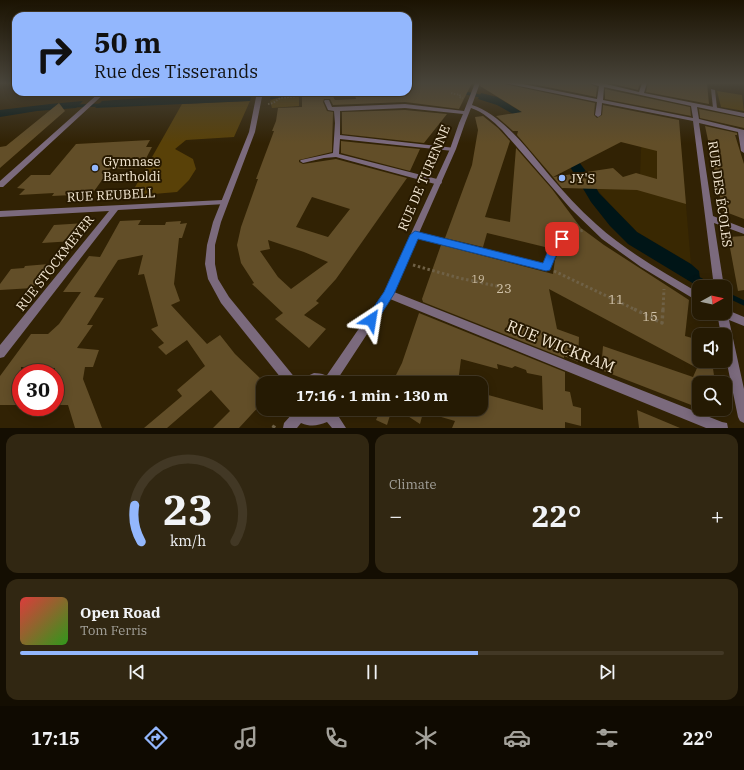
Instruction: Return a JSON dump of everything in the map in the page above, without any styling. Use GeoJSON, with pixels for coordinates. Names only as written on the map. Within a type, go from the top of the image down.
{"type":"FeatureCollection","features":[{"type":"Feature","properties":{"kind":"street"},"geometry":{"type":"LineString","coordinates":[[0,185],[91,103]]}},
{"type":"Feature","properties":{"kind":"street"},"geometry":{"type":"LineString","coordinates":[[258,103],[252,132],[223,202],[211,245],[210,264],[213,279],[225,300],[286,376]]}},
{"type":"Feature","properties":{"kind":"street"},"geometry":{"type":"LineString","coordinates":[[328,103],[330,109],[405,106],[466,113]]}},
{"type":"Feature","properties":{"kind":"street"},"geometry":{"type":"LineString","coordinates":[[598,115],[600,103]]}},
{"type":"Feature","properties":{"kind":"street"},"geometry":{"type":"LineString","coordinates":[[610,103],[696,120],[742,131],[744,151]]}},
{"type":"Feature","properties":{"kind":"street"},"geometry":{"type":"LineString","coordinates":[[689,103],[744,115]]}},
{"type":"Feature","properties":{"kind":"street"},"geometry":{"type":"LineString","coordinates":[[470,104],[486,113],[506,130],[559,191],[593,226],[625,251],[692,294]]}},
{"type":"Feature","properties":{"kind":"street","name":"RUE DE TURENNE"},"geometry":{"type":"LineString","coordinates":[[334,376],[388,294],[453,149],[470,104]]}},
{"type":"Feature","properties":{"kind":"street","name":"RUE DES ÉCOLES"},"geometry":{"type":"LineString","coordinates":[[694,104],[718,280]]}},
{"type":"Feature","properties":{"kind":"street"},"geometry":{"type":"LineString","coordinates":[[336,155],[337,109]]}},
{"type":"Feature","properties":{"kind":"street"},"geometry":{"type":"LineString","coordinates":[[337,137],[453,149]]}},
{"type":"Feature","properties":{"kind":"street"},"geometry":{"type":"LineString","coordinates":[[303,161],[336,155],[438,182]]}},
{"type":"Feature","properties":{"kind":"street","name":"RUE REUBELL"},"geometry":{"type":"LineString","coordinates":[[0,214],[223,202]]}},
{"type":"Feature","properties":{"kind":"street","name":"RUE STOCKMEYER"},"geometry":{"type":"LineString","coordinates":[[0,354],[116,207]]}},
{"type":"Feature","properties":{"kind":"street"},"geometry":{"type":"LineString","coordinates":[[709,218],[744,231]]}},
{"type":"Feature","properties":{"kind":"street"},"geometry":{"type":"LineString","coordinates":[[415,235],[546,267],[556,244],[562,239]]}},
{"type":"Feature","properties":{"kind":"street","name":"RUE WICKRAM"},"geometry":{"type":"LineString","coordinates":[[388,294],[722,428]]}},
{"type":"Feature","properties":{"kind":"street"},"geometry":{"type":"LineString","coordinates":[[732,316],[744,322]]}},
{"type":"Feature","properties":{"kind":"street"},"geometry":{"type":"LineString","coordinates":[[723,320],[744,417]]}},
{"type":"Feature","properties":{"kind":"street"},"geometry":{"type":"LineString","coordinates":[[289,428],[296,416]]}},
{"type":"Feature","properties":{"kind":"street"},"geometry":{"type":"LineString","coordinates":[[304,416],[308,419],[316,420],[326,416]]}},
{"type":"Feature","properties":{"kind":"street"},"geometry":{"type":"LineString","coordinates":[[333,416],[340,428]]}},
{"type":"Feature","properties":{"kind":"lane"},"geometry":{"type":"LineString","coordinates":[[714,103],[715,108]]}},
{"type":"Feature","properties":{"kind":"path"},"geometry":{"type":"LineString","coordinates":[[562,239],[593,226]]}},
{"type":"Feature","properties":{"kind":"path"},"geometry":{"type":"LineString","coordinates":[[403,262],[459,278],[501,287]]}},
{"type":"Feature","properties":{"kind":"path"},"geometry":{"type":"LineString","coordinates":[[546,267],[662,324],[666,278]]}},
{"type":"Feature","properties":{"kind":"shaded area"},"geometry":{"type":"Polygon","coordinates":[[[81,103],[76,108],[37,111],[0,117],[0,110],[50,104],[81,103]]]}},
{"type":"Feature","properties":{"kind":"shaded area"},"geometry":{"type":"Polygon","coordinates":[[[100,103],[206,103],[95,108],[100,103]]]}},
{"type":"Feature","properties":{"kind":"shaded area"},"geometry":{"type":"Polygon","coordinates":[[[249,103],[234,137],[186,140],[175,149],[193,159],[196,169],[189,180],[177,192],[130,196],[182,104],[249,103]]]}},
{"type":"Feature","properties":{"kind":"shaded area"},"geometry":{"type":"Polygon","coordinates":[[[271,103],[299,103],[299,106],[272,108],[271,103]]]}},
{"type":"Feature","properties":{"kind":"shaded area"},"geometry":{"type":"Polygon","coordinates":[[[491,103],[507,103],[559,135],[588,174],[599,193],[637,232],[691,264],[699,271],[700,280],[692,280],[692,283],[628,244],[610,226],[591,202],[557,145],[513,114],[491,103]]]}},
{"type":"Feature","properties":{"kind":"shaded area"},"geometry":{"type":"Polygon","coordinates":[[[720,103],[743,103],[744,111],[721,107],[720,103]]]}},
{"type":"Feature","properties":{"kind":"shaded area"},"geometry":{"type":"Polygon","coordinates":[[[607,106],[674,120],[679,123],[691,264],[637,232],[594,186],[640,176],[642,124],[607,106]]]}},
{"type":"Feature","properties":{"kind":"building"},"geometry":{"type":"Polygon","coordinates":[[[59,103],[65,111],[0,168],[0,147],[6,146],[59,103]]]}},
{"type":"Feature","properties":{"kind":"building"},"geometry":{"type":"Polygon","coordinates":[[[302,103],[323,103],[327,111],[333,112],[332,152],[299,160],[299,162],[303,164],[336,159],[407,178],[336,279],[316,301],[319,303],[304,315],[326,329],[309,348],[275,319],[283,313],[252,284],[254,283],[241,263],[237,245],[241,227],[258,179],[256,179],[274,131],[272,131],[276,121],[278,108],[302,107],[302,103]],[[312,197],[296,227],[328,237],[350,209],[312,197]],[[268,240],[270,249],[260,251],[278,277],[291,289],[328,262],[268,240]]]}},
{"type":"Feature","properties":{"kind":"building"},"geometry":{"type":"Polygon","coordinates":[[[332,103],[382,103],[333,105],[332,103]]]}},
{"type":"Feature","properties":{"kind":"building"},"geometry":{"type":"Polygon","coordinates":[[[413,103],[462,103],[459,109],[413,103]]]}},
{"type":"Feature","properties":{"kind":"building"},"geometry":{"type":"Polygon","coordinates":[[[507,103],[595,103],[594,115],[597,118],[602,115],[603,105],[679,120],[686,204],[637,190],[562,188],[517,135],[518,131],[513,131],[496,116],[522,112],[507,103]],[[621,142],[553,177],[613,168],[623,177],[636,173],[657,179],[657,151],[621,142]]]}},
{"type":"Feature","properties":{"kind":"building"},"geometry":{"type":"Polygon","coordinates":[[[625,103],[671,103],[690,107],[691,116],[625,103]]]}},
{"type":"Feature","properties":{"kind":"building"},"geometry":{"type":"Polygon","coordinates":[[[699,109],[744,118],[744,128],[700,118],[699,109]]]}},
{"type":"Feature","properties":{"kind":"building"},"geometry":{"type":"Polygon","coordinates":[[[405,110],[447,114],[424,143],[342,134],[342,112],[405,110]]]}},
{"type":"Feature","properties":{"kind":"building"},"geometry":{"type":"Polygon","coordinates":[[[483,116],[498,128],[510,141],[485,217],[510,222],[516,148],[552,189],[581,228],[604,245],[689,300],[685,336],[692,338],[692,365],[549,289],[557,329],[579,337],[578,362],[564,356],[564,358],[423,302],[422,299],[441,245],[553,274],[555,260],[561,247],[567,240],[566,236],[561,235],[552,241],[549,248],[487,233],[483,247],[445,238],[472,165],[478,130],[475,117],[483,116]]]}},
{"type":"Feature","properties":{"kind":"building"},"geometry":{"type":"Polygon","coordinates":[[[705,126],[737,133],[737,135],[735,135],[744,164],[744,219],[723,211],[705,126]]]}},
{"type":"Feature","properties":{"kind":"building","name":"Gymnase Bartholdi"},"geometry":{"type":"Polygon","coordinates":[[[150,140],[146,147],[152,147],[141,168],[110,169],[92,194],[52,196],[54,193],[19,195],[25,189],[17,188],[31,175],[50,175],[76,144],[150,140]]]}},
{"type":"Feature","properties":{"kind":"building"},"geometry":{"type":"Polygon","coordinates":[[[341,141],[420,149],[410,171],[341,153],[341,141]]]}},
{"type":"Feature","properties":{"kind":"building"},"geometry":{"type":"Polygon","coordinates":[[[141,220],[138,225],[165,225],[166,222],[181,221],[180,224],[187,223],[182,238],[179,238],[174,284],[180,301],[171,305],[207,344],[220,335],[235,354],[258,376],[256,376],[256,410],[239,428],[213,428],[230,411],[211,390],[167,428],[144,428],[182,396],[177,390],[205,366],[187,340],[166,355],[158,347],[164,343],[151,329],[158,326],[144,274],[138,275],[143,255],[118,260],[94,297],[104,298],[87,325],[93,325],[77,348],[99,350],[93,367],[85,367],[83,379],[102,428],[75,428],[68,405],[64,405],[64,364],[12,364],[12,405],[0,405],[0,376],[31,334],[48,334],[59,324],[81,292],[63,292],[89,256],[100,257],[120,221],[141,220]]]}},
{"type":"Feature","properties":{"kind":"building"},"geometry":{"type":"Polygon","coordinates":[[[86,223],[74,241],[42,243],[54,225],[86,223]]]}},
{"type":"Feature","properties":{"kind":"building"},"geometry":{"type":"Polygon","coordinates":[[[744,236],[744,290],[738,291],[728,237],[744,236]]]}},
{"type":"Feature","properties":{"kind":"building"},"geometry":{"type":"Polygon","coordinates":[[[49,264],[33,288],[0,290],[0,284],[11,269],[49,264]]]}},
{"type":"Feature","properties":{"kind":"building"},"geometry":{"type":"Polygon","coordinates":[[[419,313],[565,372],[565,391],[570,392],[573,406],[581,408],[581,426],[565,422],[565,428],[452,428],[455,421],[438,416],[488,416],[488,395],[543,410],[542,376],[527,373],[526,370],[515,366],[512,368],[497,364],[498,369],[461,359],[459,376],[396,376],[402,363],[419,313]]]}},
{"type":"Feature","properties":{"kind":"building"},"geometry":{"type":"Polygon","coordinates":[[[603,346],[692,377],[692,405],[601,370],[603,346]]]}},
{"type":"Feature","properties":{"kind":"building"},"geometry":{"type":"Polygon","coordinates":[[[697,368],[713,368],[714,376],[693,376],[697,368]]]}},
{"type":"Feature","properties":{"kind":"building"},"geometry":{"type":"Polygon","coordinates":[[[637,410],[680,428],[639,428],[637,410]]]}},
{"type":"Feature","properties":{"kind":"building"},"geometry":{"type":"Polygon","coordinates":[[[378,416],[390,416],[387,425],[376,420],[378,416]]]}},
{"type":"Feature","properties":{"kind":"building"},"geometry":{"type":"Polygon","coordinates":[[[408,416],[422,416],[420,424],[408,416]]]}},
{"type":"Feature","properties":{"kind":"waterway"},"geometry":{"type":"LineString","coordinates":[[73,106],[102,105]]}},
{"type":"Feature","properties":{"kind":"waterway"},"geometry":{"type":"LineString","coordinates":[[696,278],[700,280]]}},
{"type":"Feature","properties":{"kind":"waterway"},"geometry":{"type":"LineString","coordinates":[[732,297],[744,303]]}},
{"type":"Feature","properties":{"kind":"place","name":"Gymnase Bartholdi"},"geometry":{"type":"Point","coordinates":[95,168]}},
{"type":"Feature","properties":{"kind":"place","name":"JY'S"},"geometry":{"type":"Point","coordinates":[562,178]}},
{"type":"Feature","properties":{"kind":"route"},"geometry":{"type":"LineString","coordinates":[[371,320],[388,294],[415,235],[546,267],[556,244],[562,239]]}}]}
